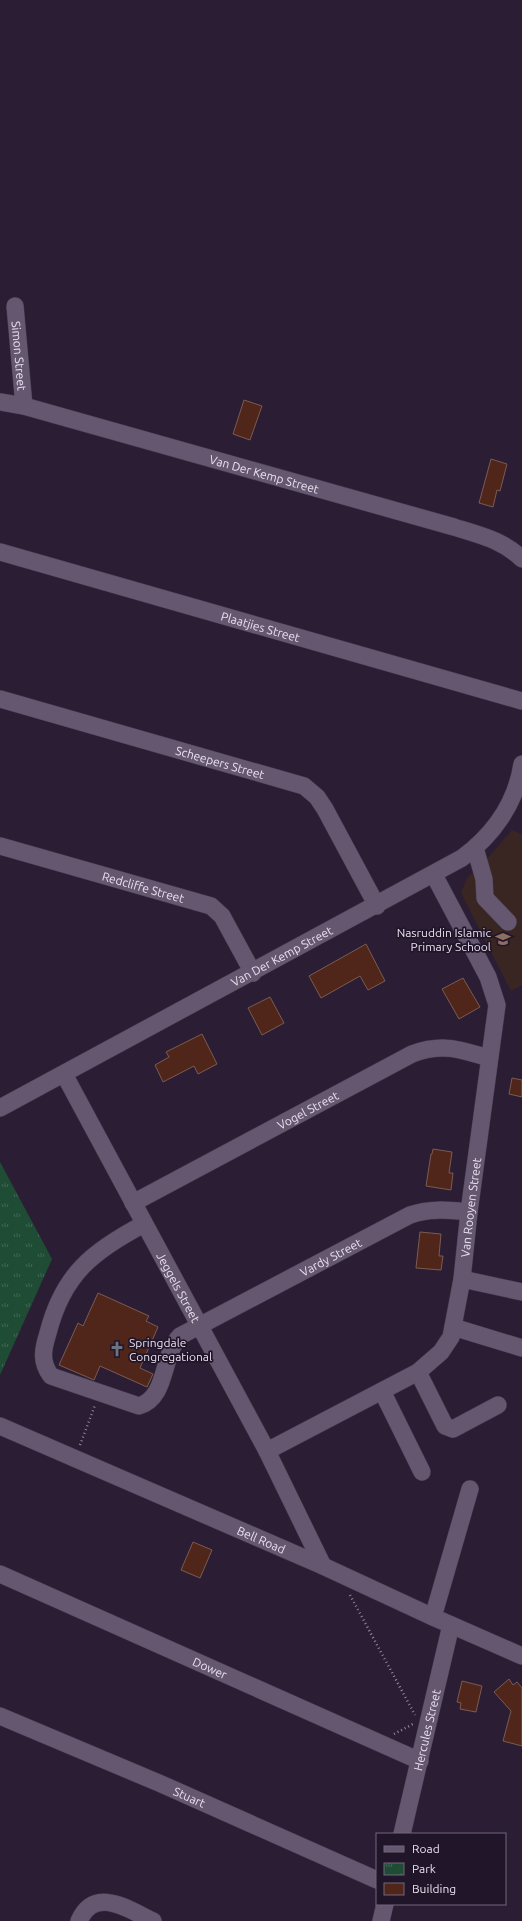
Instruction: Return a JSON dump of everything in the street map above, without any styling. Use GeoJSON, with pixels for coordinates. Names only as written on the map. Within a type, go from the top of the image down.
{"type":"FeatureCollection","features":[{"type":"Feature","properties":{"kind":"street","name":"Simon Street"},"geometry":{"type":"LineString","coordinates":[[15,306],[24,406]]}},
{"type":"Feature","properties":{"kind":"street","name":"Van Der Kemp Street"},"geometry":{"type":"LineString","coordinates":[[0,402],[24,406],[454,527],[498,541],[506,545],[522,559]]}},
{"type":"Feature","properties":{"kind":"street","name":"Plaatjies Street"},"geometry":{"type":"LineString","coordinates":[[0,552],[522,701]]}},
{"type":"Feature","properties":{"kind":"street","name":"Scheepers Street"},"geometry":{"type":"LineString","coordinates":[[0,699],[304,786],[317,797],[325,809],[377,906]]}},
{"type":"Feature","properties":{"kind":"street","name":"Van Der Kemp Street"},"geometry":{"type":"LineString","coordinates":[[0,1108],[434,875],[475,848],[490,833],[506,809],[518,782],[522,764]]}},
{"type":"Feature","properties":{"kind":"street","name":"Redcliffe Street"},"geometry":{"type":"LineString","coordinates":[[0,846],[211,906],[222,916],[253,972]]}},
{"type":"Feature","properties":{"kind":"street"},"geometry":{"type":"LineString","coordinates":[[475,848],[484,879],[485,898],[508,922]]}},
{"type":"Feature","properties":{"kind":"street","name":"Van Rooyen Street"},"geometry":{"type":"LineString","coordinates":[[267,1451],[418,1372],[441,1352],[451,1337],[462,1279],[468,1212],[489,1058],[497,1015],[495,993],[434,875]]}},
{"type":"Feature","properties":{"kind":"street","name":"Vogel Street"},"geometry":{"type":"LineString","coordinates":[[133,1203],[412,1054],[426,1049],[446,1047],[461,1049],[489,1058]]}},
{"type":"Feature","properties":{"kind":"street","name":"Jeggels Street"},"geometry":{"type":"LineString","coordinates":[[64,1074],[267,1451],[323,1566]]}},
{"type":"Feature","properties":{"kind":"street","name":"Vardy Street"},"geometry":{"type":"LineString","coordinates":[[144,1224],[113,1240],[104,1247],[83,1266],[67,1286],[55,1310],[43,1352],[45,1368],[51,1376],[138,1406],[151,1400],[156,1394],[176,1340],[180,1336],[200,1327],[410,1215],[421,1211],[434,1210],[468,1212]]}},
{"type":"Feature","properties":{"kind":"street"},"geometry":{"type":"LineString","coordinates":[[462,1279],[522,1292]]}},
{"type":"Feature","properties":{"kind":"street"},"geometry":{"type":"LineString","coordinates":[[453,1327],[522,1348]]}},
{"type":"Feature","properties":{"kind":"street"},"geometry":{"type":"LineString","coordinates":[[418,1372],[445,1426],[449,1429],[453,1429],[498,1405]]}},
{"type":"Feature","properties":{"kind":"street"},"geometry":{"type":"LineString","coordinates":[[382,1391],[422,1472]]}},
{"type":"Feature","properties":{"kind":"street","name":"Bell Road"},"geometry":{"type":"LineString","coordinates":[[0,1426],[323,1566],[450,1625],[522,1656]]}},
{"type":"Feature","properties":{"kind":"street"},"geometry":{"type":"LineString","coordinates":[[433,1617],[470,1489]]}},
{"type":"Feature","properties":{"kind":"street","name":"Dower"},"geometry":{"type":"LineString","coordinates":[[0,1574],[420,1762]]}},
{"type":"Feature","properties":{"kind":"street","name":"Hercules Street"},"geometry":{"type":"LineString","coordinates":[[402,1833],[420,1762],[450,1625]]}},
{"type":"Feature","properties":{"kind":"street","name":"Stuart"},"geometry":{"type":"LineString","coordinates":[[0,1716],[159,1783],[376,1880]]}},
{"type":"Feature","properties":{"kind":"street"},"geometry":{"type":"LineString","coordinates":[[79,1921],[86,1910],[101,1901],[117,1905],[153,1921]]}},
{"type":"Feature","properties":{"kind":"street"},"geometry":{"type":"LineString","coordinates":[[382,1921],[385,1905]]}},
{"type":"Feature","properties":{"kind":"path"},"geometry":{"type":"LineString","coordinates":[[81,1442],[100,1393]]}},
{"type":"Feature","properties":{"kind":"path"},"geometry":{"type":"LineString","coordinates":[[349,1594],[418,1721],[378,1743]]}},
{"type":"Feature","properties":{"kind":"shaded area","name":"Nasruddin Islamic Primary School"},"geometry":{"type":"Polygon","coordinates":[[[512,830],[522,834],[522,985],[511,991],[461,893],[467,878],[480,867],[512,830]]]}},
{"type":"Feature","properties":{"kind":"green space"},"geometry":{"type":"Polygon","coordinates":[[[0,1162],[52,1259],[0,1375],[0,1162]]]}},
{"type":"Feature","properties":{"kind":"building"},"geometry":{"type":"Polygon","coordinates":[[[244,400],[262,406],[250,440],[233,434],[244,400]]]}},
{"type":"Feature","properties":{"kind":"building"},"geometry":{"type":"Polygon","coordinates":[[[491,459],[507,464],[500,491],[497,490],[493,507],[479,503],[491,459]]]}},
{"type":"Feature","properties":{"kind":"building"},"geometry":{"type":"Polygon","coordinates":[[[366,944],[385,981],[368,990],[360,976],[321,998],[309,976],[366,944]]]}},
{"type":"Feature","properties":{"kind":"building"},"geometry":{"type":"Polygon","coordinates":[[[463,978],[480,1007],[459,1019],[442,989],[463,978]]]}},
{"type":"Feature","properties":{"kind":"building"},"geometry":{"type":"Polygon","coordinates":[[[270,997],[284,1023],[262,1035],[248,1008],[270,997]]]}},
{"type":"Feature","properties":{"kind":"building"},"geometry":{"type":"Polygon","coordinates":[[[202,1034],[217,1064],[198,1074],[194,1066],[163,1082],[155,1065],[169,1057],[166,1052],[202,1034]]]}},
{"type":"Feature","properties":{"kind":"building"},"geometry":{"type":"Polygon","coordinates":[[[512,1078],[522,1080],[522,1097],[509,1094],[512,1078]]]}},
{"type":"Feature","properties":{"kind":"building"},"geometry":{"type":"Polygon","coordinates":[[[433,1149],[452,1152],[449,1173],[453,1173],[451,1190],[426,1186],[433,1149]]]}},
{"type":"Feature","properties":{"kind":"building"},"geometry":{"type":"Polygon","coordinates":[[[420,1232],[441,1234],[439,1256],[443,1256],[441,1270],[416,1268],[420,1232]]]}},
{"type":"Feature","properties":{"kind":"building"},"geometry":{"type":"Polygon","coordinates":[[[98,1293],[149,1316],[146,1321],[158,1327],[140,1368],[153,1374],[147,1387],[100,1366],[94,1380],[59,1365],[78,1323],[83,1326],[98,1293]]]}},
{"type":"Feature","properties":{"kind":"building"},"geometry":{"type":"Polygon","coordinates":[[[193,1542],[212,1550],[200,1578],[181,1570],[193,1542]]]}},
{"type":"Feature","properties":{"kind":"building"},"geometry":{"type":"Polygon","coordinates":[[[509,1679],[513,1685],[517,1682],[522,1688],[522,1746],[503,1741],[511,1711],[494,1692],[509,1679]]]}},
{"type":"Feature","properties":{"kind":"building"},"geometry":{"type":"Polygon","coordinates":[[[462,1681],[482,1686],[476,1712],[460,1709],[461,1703],[457,1702],[462,1681]]]}},
{"type":"Feature","properties":{"kind":"place","name":"Nasruddin Islamic Primary School"},"geometry":{"type":"Point","coordinates":[503,939]}},
{"type":"Feature","properties":{"kind":"place","name":"Springdale Congregational"},"geometry":{"type":"Point","coordinates":[117,1349]}}]}
